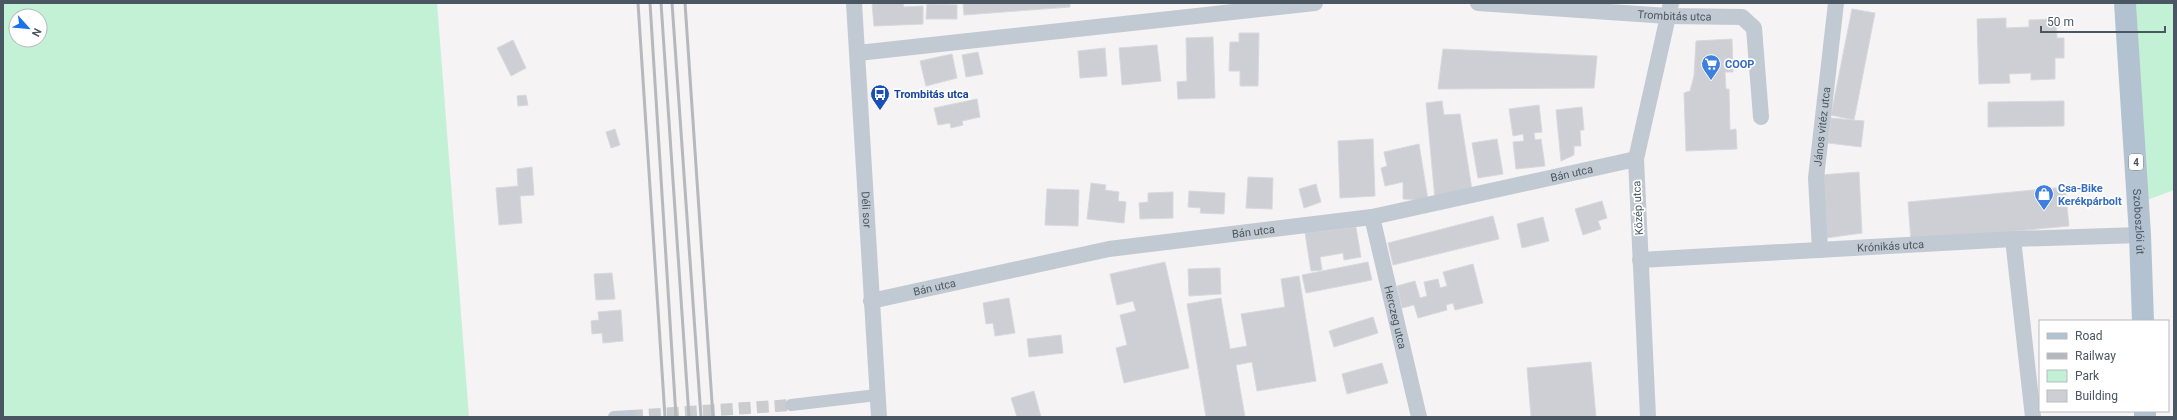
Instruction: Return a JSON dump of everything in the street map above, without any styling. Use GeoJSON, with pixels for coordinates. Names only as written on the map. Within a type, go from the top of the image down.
{"type":"FeatureCollection","features":[{"type":"Feature","properties":{"kind":"main road","name":"Szoboszlói út"},"geometry":{"type":"LineString","coordinates":[[2125,3],[2140,235],[2143,320]]}},
{"type":"Feature","properties":{"kind":"street","name":"Déli sor"},"geometry":{"type":"LineString","coordinates":[[854,3],[879,417]]}},
{"type":"Feature","properties":{"kind":"street"},"geometry":{"type":"LineString","coordinates":[[858,53],[1315,3]]}},
{"type":"Feature","properties":{"kind":"street","name":"Trombitás utca"},"geometry":{"type":"LineString","coordinates":[[1478,3],[1669,9],[1742,17],[1754,28],[1760,117]]}},
{"type":"Feature","properties":{"kind":"street","name":"János vitéz utca"},"geometry":{"type":"LineString","coordinates":[[1820,250],[1816,178],[1836,3]]}},
{"type":"Feature","properties":{"kind":"street","name":"Közép utca"},"geometry":{"type":"LineString","coordinates":[[1648,417],[1636,160],[1669,9]]}},
{"type":"Feature","properties":{"kind":"street","name":"Bán utca"},"geometry":{"type":"LineString","coordinates":[[871,301],[1109,250],[1372,217],[1636,160]]}},
{"type":"Feature","properties":{"kind":"street","name":"Herczeg utca"},"geometry":{"type":"LineString","coordinates":[[1372,217],[1419,417]]}},
{"type":"Feature","properties":{"kind":"street","name":"Krónikás utca"},"geometry":{"type":"LineString","coordinates":[[1640,260],[2013,240],[2140,235]]}},
{"type":"Feature","properties":{"kind":"street"},"geometry":{"type":"LineString","coordinates":[[2013,240],[2033,417]]}},
{"type":"Feature","properties":{"kind":"street"},"geometry":{"type":"LineString","coordinates":[[791,404],[877,395]]}},
{"type":"Feature","properties":{"kind":"street"},"geometry":{"type":"LineString","coordinates":[[614,417],[631,416]]}},
{"type":"Feature","properties":{"kind":"green space"},"geometry":{"type":"Polygon","coordinates":[[[3,3],[437,3],[469,417],[3,417],[3,3]]]}},
{"type":"Feature","properties":{"kind":"green space"},"geometry":{"type":"Polygon","coordinates":[[[2136,3],[2174,3],[2174,190],[2147,200],[2136,3]]]}},
{"type":"Feature","properties":{"kind":"building"},"geometry":{"type":"Polygon","coordinates":[[[872,3],[903,3],[904,7],[923,6],[923,24],[874,26],[872,3]]]}},
{"type":"Feature","properties":{"kind":"building"},"geometry":{"type":"Polygon","coordinates":[[[963,3],[1070,3],[1070,7],[964,15],[963,3]]]}},
{"type":"Feature","properties":{"kind":"building"},"geometry":{"type":"Polygon","coordinates":[[[927,4],[957,5],[957,19],[926,19],[927,4]]]}},
{"type":"Feature","properties":{"kind":"building"},"geometry":{"type":"Polygon","coordinates":[[[1852,9],[1875,13],[1854,120],[1831,115],[1852,9]]]}},
{"type":"Feature","properties":{"kind":"building"},"geometry":{"type":"Polygon","coordinates":[[[2006,18],[2006,28],[2029,27],[2029,20],[2056,19],[2057,38],[2064,38],[2064,58],[2055,58],[2055,79],[2031,80],[2031,73],[2009,74],[2010,83],[1979,84],[1977,19],[2006,18]]]}},
{"type":"Feature","properties":{"kind":"building"},"geometry":{"type":"Polygon","coordinates":[[[1239,33],[1259,33],[1258,86],[1240,86],[1240,71],[1229,71],[1230,42],[1239,42],[1239,33]]]}},
{"type":"Feature","properties":{"kind":"building"},"geometry":{"type":"Polygon","coordinates":[[[1213,37],[1215,98],[1178,99],[1177,82],[1187,81],[1186,38],[1213,37]]]}},
{"type":"Feature","properties":{"kind":"building"},"geometry":{"type":"Polygon","coordinates":[[[1732,39],[1733,72],[1725,72],[1726,89],[1729,89],[1730,130],[1736,129],[1737,149],[1686,151],[1684,93],[1690,91],[1694,76],[1696,41],[1732,39]]]}},
{"type":"Feature","properties":{"kind":"building"},"geometry":{"type":"Polygon","coordinates":[[[513,40],[526,68],[511,76],[497,48],[513,40]]]}},
{"type":"Feature","properties":{"kind":"building"},"geometry":{"type":"Polygon","coordinates":[[[1157,45],[1161,81],[1122,85],[1119,48],[1157,45]]]}},
{"type":"Feature","properties":{"kind":"building"},"geometry":{"type":"Polygon","coordinates":[[[1105,48],[1107,76],[1080,78],[1078,51],[1105,48]]]}},
{"type":"Feature","properties":{"kind":"building"},"geometry":{"type":"Polygon","coordinates":[[[1443,49],[1597,56],[1594,88],[1438,89],[1443,49]]]}},
{"type":"Feature","properties":{"kind":"building"},"geometry":{"type":"Polygon","coordinates":[[[978,52],[983,74],[966,77],[962,55],[978,52]]]}},
{"type":"Feature","properties":{"kind":"building"},"geometry":{"type":"Polygon","coordinates":[[[952,54],[957,78],[926,86],[920,61],[952,54]]]}},
{"type":"Feature","properties":{"kind":"building"},"geometry":{"type":"Polygon","coordinates":[[[526,95],[528,105],[518,106],[517,96],[526,95]]]}},
{"type":"Feature","properties":{"kind":"building"},"geometry":{"type":"Polygon","coordinates":[[[977,99],[980,117],[962,121],[963,125],[951,128],[950,123],[938,125],[934,108],[977,99]]]}},
{"type":"Feature","properties":{"kind":"building"},"geometry":{"type":"Polygon","coordinates":[[[1442,101],[1444,115],[1460,114],[1472,190],[1435,199],[1426,103],[1442,101]]]}},
{"type":"Feature","properties":{"kind":"building"},"geometry":{"type":"Polygon","coordinates":[[[2064,101],[2064,126],[1988,127],[1988,102],[2064,101]]]}},
{"type":"Feature","properties":{"kind":"building"},"geometry":{"type":"Polygon","coordinates":[[[1539,105],[1542,132],[1534,133],[1535,140],[1541,139],[1545,166],[1516,169],[1513,142],[1524,141],[1523,134],[1513,136],[1509,109],[1539,105]]]}},
{"type":"Feature","properties":{"kind":"building"},"geometry":{"type":"Polygon","coordinates":[[[1582,107],[1584,130],[1580,130],[1581,146],[1574,146],[1574,155],[1561,161],[1556,110],[1582,107]]]}},
{"type":"Feature","properties":{"kind":"building"},"geometry":{"type":"Polygon","coordinates":[[[1831,118],[1864,121],[1861,147],[1828,143],[1831,118]]]}},
{"type":"Feature","properties":{"kind":"building"},"geometry":{"type":"Polygon","coordinates":[[[615,129],[620,145],[611,148],[606,132],[615,129]]]}},
{"type":"Feature","properties":{"kind":"building"},"geometry":{"type":"Polygon","coordinates":[[[1373,139],[1375,196],[1340,198],[1338,141],[1373,139]]]}},
{"type":"Feature","properties":{"kind":"building"},"geometry":{"type":"Polygon","coordinates":[[[1497,139],[1503,174],[1478,178],[1472,143],[1497,139]]]}},
{"type":"Feature","properties":{"kind":"building"},"geometry":{"type":"Polygon","coordinates":[[[1419,144],[1428,200],[1403,199],[1403,182],[1385,186],[1381,168],[1387,166],[1384,152],[1419,144]]]}},
{"type":"Feature","properties":{"kind":"building"},"geometry":{"type":"Polygon","coordinates":[[[532,167],[534,195],[520,196],[522,223],[499,225],[496,188],[518,186],[517,169],[532,167]]]}},
{"type":"Feature","properties":{"kind":"building"},"geometry":{"type":"Polygon","coordinates":[[[1859,172],[1862,233],[1826,238],[1820,175],[1859,172]]]}},
{"type":"Feature","properties":{"kind":"building"},"geometry":{"type":"Polygon","coordinates":[[[1248,177],[1273,178],[1272,209],[1246,208],[1248,177]]]}},
{"type":"Feature","properties":{"kind":"building"},"geometry":{"type":"Polygon","coordinates":[[[1091,183],[1106,185],[1105,190],[1119,192],[1118,201],[1126,202],[1124,223],[1087,219],[1091,183]]]}},
{"type":"Feature","properties":{"kind":"building"},"geometry":{"type":"Polygon","coordinates":[[[1316,184],[1321,202],[1304,208],[1299,189],[1316,184]]]}},
{"type":"Feature","properties":{"kind":"building"},"geometry":{"type":"Polygon","coordinates":[[[2065,187],[2069,226],[1911,241],[1908,202],[2065,187]]]}},
{"type":"Feature","properties":{"kind":"building"},"geometry":{"type":"Polygon","coordinates":[[[1047,189],[1079,190],[1078,226],[1045,225],[1047,189]]]}},
{"type":"Feature","properties":{"kind":"building"},"geometry":{"type":"Polygon","coordinates":[[[1189,191],[1225,193],[1224,214],[1200,213],[1201,208],[1188,207],[1189,191]]]}},
{"type":"Feature","properties":{"kind":"building"},"geometry":{"type":"Polygon","coordinates":[[[1173,192],[1173,218],[1140,219],[1139,203],[1148,202],[1148,193],[1173,192]]]}},
{"type":"Feature","properties":{"kind":"building"},"geometry":{"type":"Polygon","coordinates":[[[1602,201],[1607,218],[1598,221],[1601,229],[1583,235],[1575,209],[1602,201]]]}},
{"type":"Feature","properties":{"kind":"building"},"geometry":{"type":"Polygon","coordinates":[[[1493,216],[1499,239],[1393,265],[1388,243],[1493,216]]]}},
{"type":"Feature","properties":{"kind":"building"},"geometry":{"type":"Polygon","coordinates":[[[1543,217],[1549,241],[1522,248],[1517,224],[1543,217]]]}},
{"type":"Feature","properties":{"kind":"building"},"geometry":{"type":"Polygon","coordinates":[[[1356,227],[1361,257],[1344,260],[1343,253],[1320,257],[1322,270],[1311,271],[1305,233],[1356,227]]]}},
{"type":"Feature","properties":{"kind":"building"},"geometry":{"type":"Polygon","coordinates":[[[1165,262],[1189,368],[1124,383],[1116,348],[1127,345],[1120,315],[1136,311],[1133,301],[1117,305],[1110,274],[1165,262]]]}},
{"type":"Feature","properties":{"kind":"building"},"geometry":{"type":"Polygon","coordinates":[[[1368,262],[1372,280],[1306,293],[1302,275],[1368,262]]]}},
{"type":"Feature","properties":{"kind":"building"},"geometry":{"type":"Polygon","coordinates":[[[1473,264],[1483,303],[1455,310],[1453,303],[1446,305],[1447,310],[1418,318],[1414,305],[1402,308],[1397,286],[1415,281],[1420,298],[1427,296],[1424,282],[1438,279],[1440,288],[1447,286],[1443,272],[1473,264]]]}},
{"type":"Feature","properties":{"kind":"building"},"geometry":{"type":"Polygon","coordinates":[[[1220,268],[1221,294],[1189,296],[1188,269],[1220,268]]]}},
{"type":"Feature","properties":{"kind":"building"},"geometry":{"type":"Polygon","coordinates":[[[612,273],[615,299],[596,300],[594,274],[612,273]]]}},
{"type":"Feature","properties":{"kind":"building"},"geometry":{"type":"Polygon","coordinates":[[[1299,276],[1316,381],[1257,391],[1252,362],[1236,365],[1245,417],[1206,417],[1187,304],[1221,298],[1230,349],[1247,346],[1241,314],[1285,307],[1281,279],[1299,276]]]}},
{"type":"Feature","properties":{"kind":"building"},"geometry":{"type":"Polygon","coordinates":[[[1009,298],[1015,333],[995,336],[993,323],[986,324],[983,303],[1009,298]]]}},
{"type":"Feature","properties":{"kind":"building"},"geometry":{"type":"Polygon","coordinates":[[[621,310],[623,341],[603,343],[602,333],[592,334],[591,321],[599,320],[598,312],[621,310]]]}},
{"type":"Feature","properties":{"kind":"building"},"geometry":{"type":"Polygon","coordinates":[[[1373,317],[1378,333],[1334,347],[1329,331],[1373,317]]]}},
{"type":"Feature","properties":{"kind":"building"},"geometry":{"type":"Polygon","coordinates":[[[1061,335],[1063,353],[1029,357],[1027,339],[1061,335]]]}},
{"type":"Feature","properties":{"kind":"building"},"geometry":{"type":"Polygon","coordinates":[[[1591,362],[1596,417],[1531,417],[1527,368],[1591,362]]]}},
{"type":"Feature","properties":{"kind":"building"},"geometry":{"type":"Polygon","coordinates":[[[1382,363],[1388,383],[1347,394],[1342,374],[1382,363]]]}},
{"type":"Feature","properties":{"kind":"building"},"geometry":{"type":"Polygon","coordinates":[[[1034,391],[1041,417],[1017,417],[1011,398],[1034,391]]]}},
{"type":"Feature","properties":{"kind":"tunnel"},"geometry":{"type":"LineString","coordinates":[[631,416],[791,405]]}},
{"type":"Feature","properties":{"kind":"railway"},"geometry":{"type":"LineString","coordinates":[[638,3],[665,417]]}},
{"type":"Feature","properties":{"kind":"railway"},"geometry":{"type":"LineString","coordinates":[[650,3],[676,417]]}},
{"type":"Feature","properties":{"kind":"railway"},"geometry":{"type":"LineString","coordinates":[[661,3],[689,417]]}},
{"type":"Feature","properties":{"kind":"railway"},"geometry":{"type":"LineString","coordinates":[[672,3],[701,417]]}},
{"type":"Feature","properties":{"kind":"railway"},"geometry":{"type":"LineString","coordinates":[[685,3],[713,417]]}},
{"type":"Feature","properties":{"kind":"place","name":"COOP"},"geometry":{"type":"Point","coordinates":[1711,81]}},
{"type":"Feature","properties":{"kind":"place","name":"Trombitás utca"},"geometry":{"type":"Point","coordinates":[880,111]}},
{"type":"Feature","properties":{"kind":"place","name":"Csa-Bike Kerékpárbolt"},"geometry":{"type":"Point","coordinates":[2044,211]}}]}
